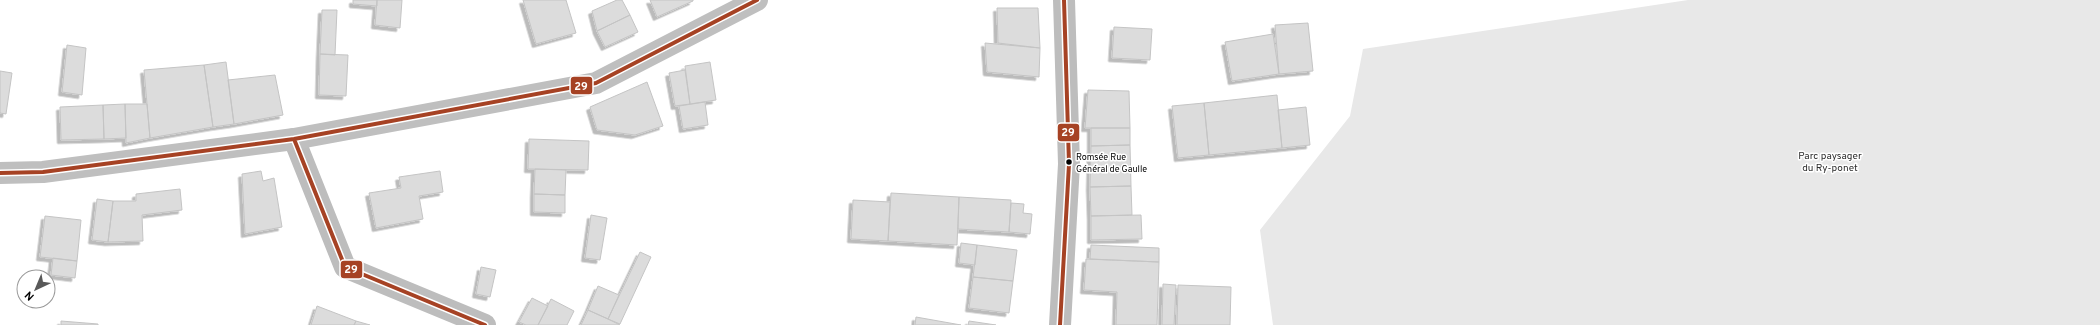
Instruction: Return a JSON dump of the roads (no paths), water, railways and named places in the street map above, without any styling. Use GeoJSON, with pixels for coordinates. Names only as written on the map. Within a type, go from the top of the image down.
{"type":"FeatureCollection","features":[{"type":"Feature","properties":{"kind":"main road"},"geometry":{"type":"LineString","coordinates":[[0,173],[43,172],[294,139],[596,83],[757,0]]}},
{"type":"Feature","properties":{"kind":"street"},"geometry":{"type":"LineString","coordinates":[[1060,325],[1069,164],[1064,0]]}},
{"type":"Feature","properties":{"kind":"street"},"geometry":{"type":"LineString","coordinates":[[294,139],[345,267],[485,325]]}},
{"type":"Feature","properties":{"kind":"place","name":"Romsée Rue Général de Gaulle"},"geometry":{"type":"Point","coordinates":[1069,162]}},
{"type":"Feature","properties":{"kind":"park label","name":"Parc paysager du Ry-ponet"},"geometry":{"type":"Point","coordinates":[1830,162]}}]}
